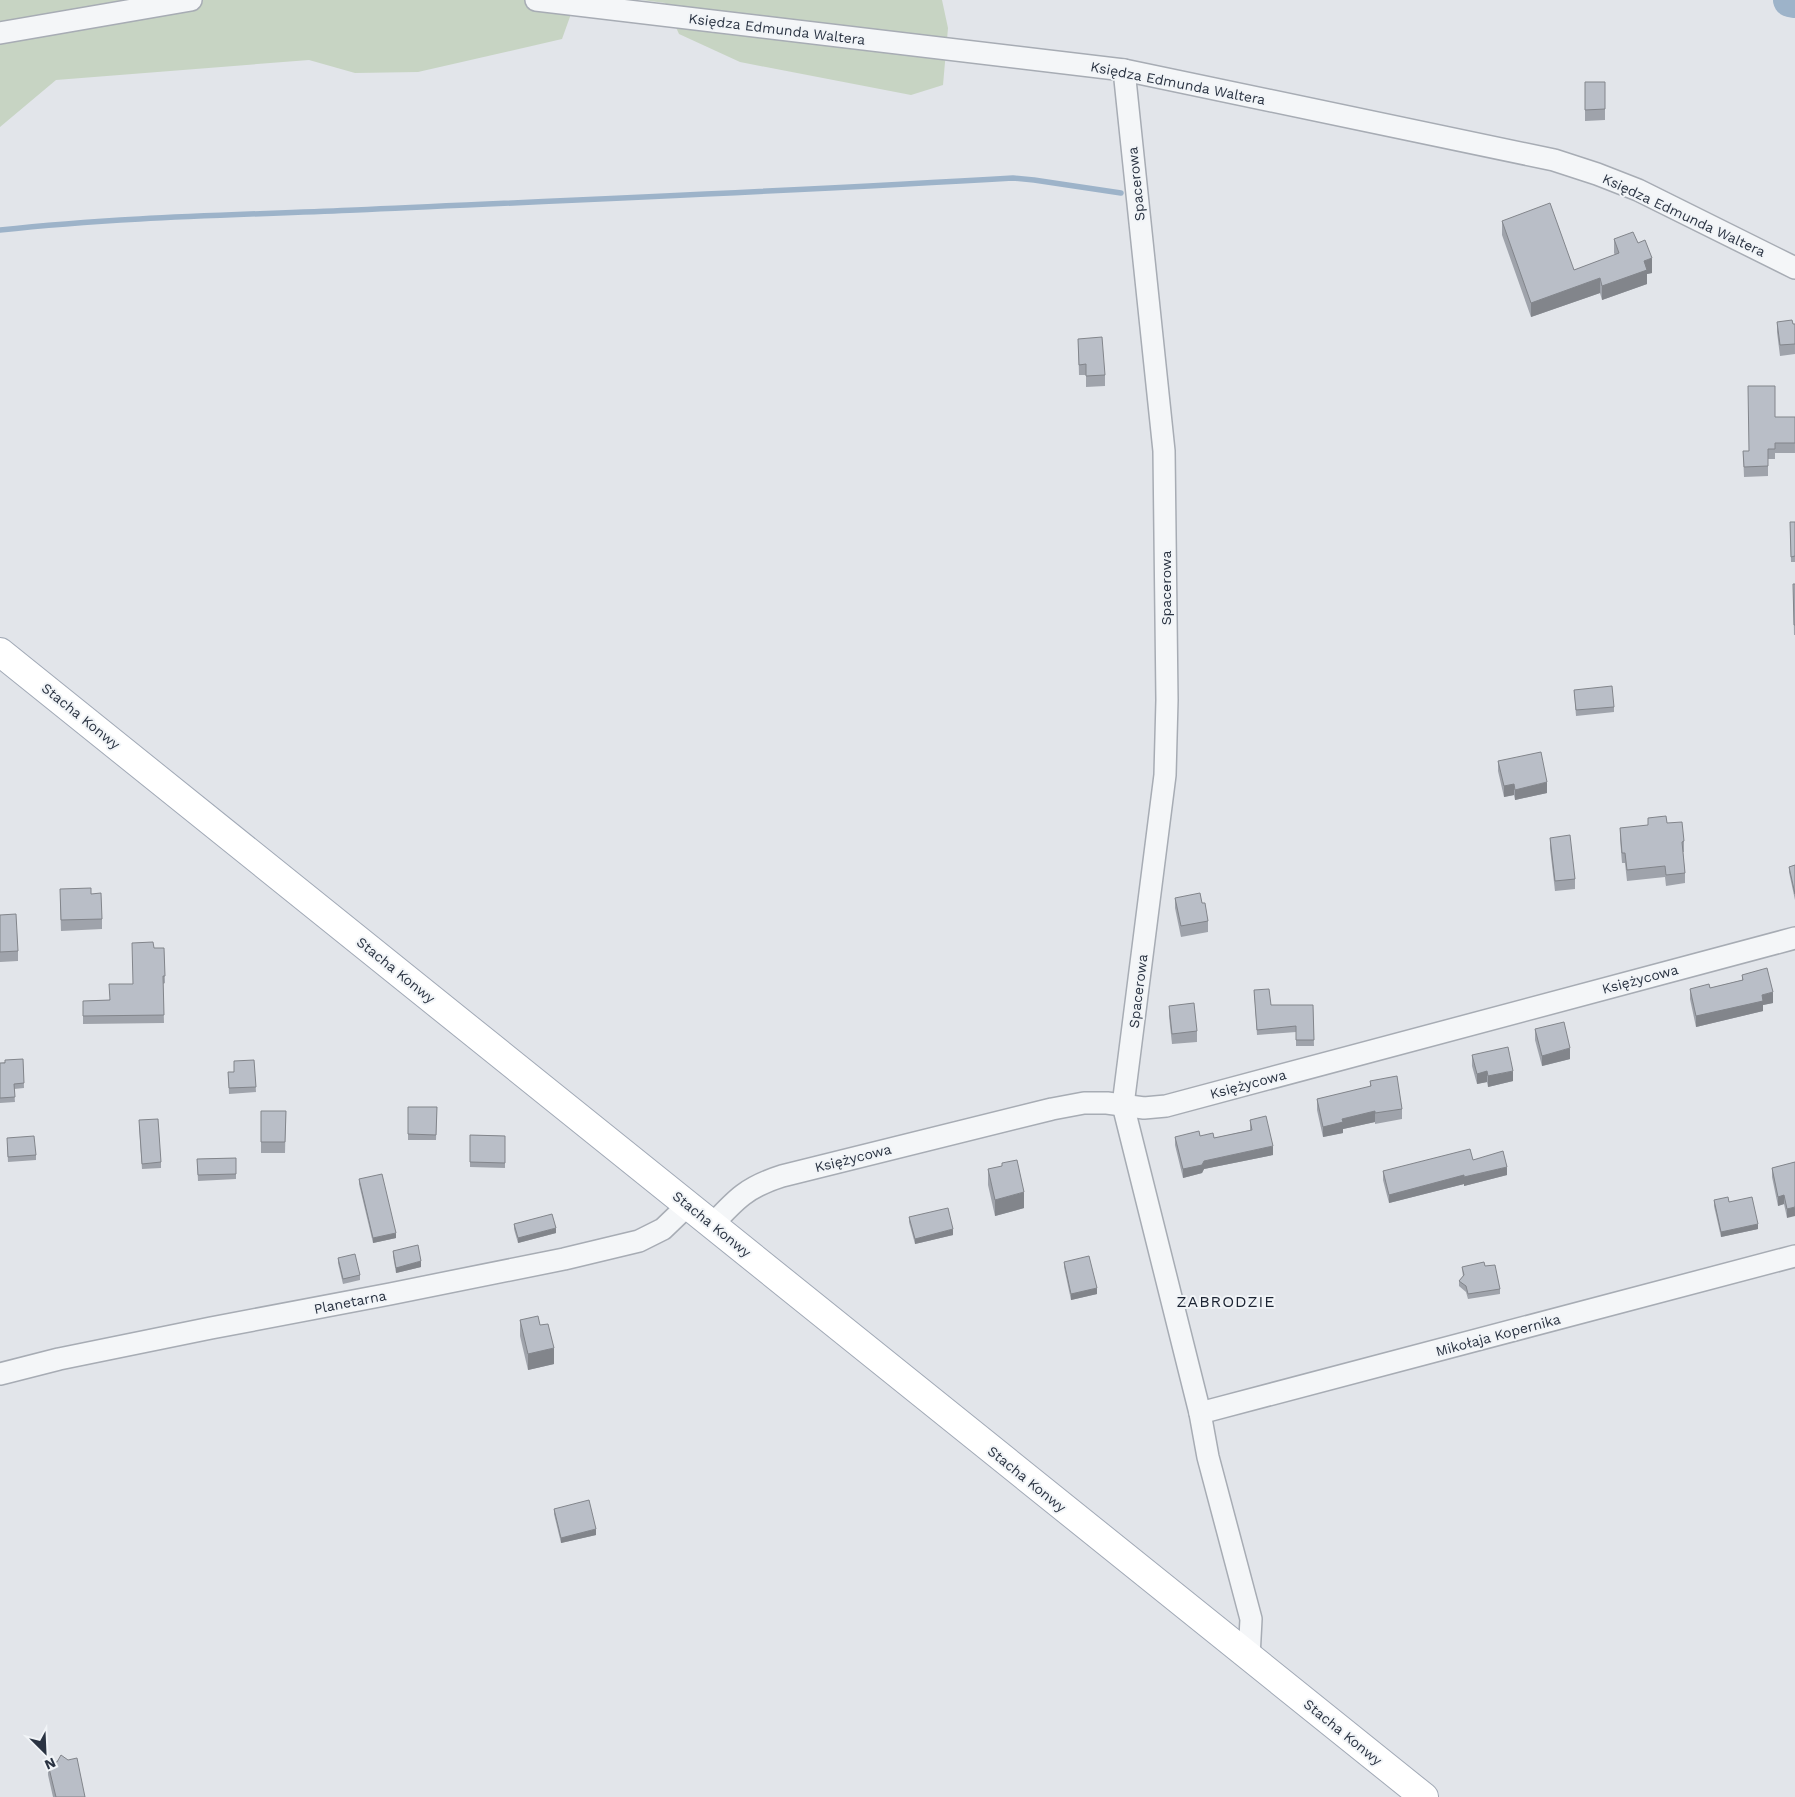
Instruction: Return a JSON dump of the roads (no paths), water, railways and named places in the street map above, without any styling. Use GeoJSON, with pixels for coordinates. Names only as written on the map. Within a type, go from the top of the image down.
{"type":"FeatureCollection","features":[{"type":"Feature","properties":{"kind":"main road","name":"Stacha Konwy"},"geometry":{"type":"LineString","coordinates":[[0,652],[1424,1797]]}},
{"type":"Feature","properties":{"kind":"street"},"geometry":{"type":"LineString","coordinates":[[0,32],[191,0]]}},
{"type":"Feature","properties":{"kind":"street","name":"Księdza Edmunda Waltera"},"geometry":{"type":"LineString","coordinates":[[536,0],[1124,70],[1554,160],[1638,190],[1795,268]]}},
{"type":"Feature","properties":{"kind":"street","name":"Spacerowa"},"geometry":{"type":"LineString","coordinates":[[1123,1105],[1165,776],[1167,700],[1164,451],[1124,70]]}},
{"type":"Feature","properties":{"kind":"street","name":"Księżycowa"},"geometry":{"type":"LineString","coordinates":[[712,1225],[730,1205],[753,1186],[782,1176],[1052,1109],[1084,1104],[1123,1105],[1144,1108],[1166,1106],[1795,939]]}},
{"type":"Feature","properties":{"kind":"street"},"geometry":{"type":"LineString","coordinates":[[1123,1105],[1200,1414],[1208,1457],[1251,1618],[1249,1657]]}},
{"type":"Feature","properties":{"kind":"street","name":"Planetarna"},"geometry":{"type":"LineString","coordinates":[[0,1374],[59,1359],[612,1248],[639,1241],[663,1230],[688,1204]]}},
{"type":"Feature","properties":{"kind":"street","name":"Mikołaja Kopernika"},"geometry":{"type":"LineString","coordinates":[[1200,1414],[1795,1256]]}},
{"type":"Feature","properties":{"kind":"waterway"},"geometry":{"type":"LineString","coordinates":[[1790,0],[1795,1]]}},
{"type":"Feature","properties":{"kind":"waterway"},"geometry":{"type":"LineString","coordinates":[[0,230],[133,219],[684,195],[1013,178],[1121,193]]}},
{"type":"Feature","properties":{"kind":"district","name":"ZABRODZIE"},"geometry":{"type":"Point","coordinates":[1226,1301]}}]}
